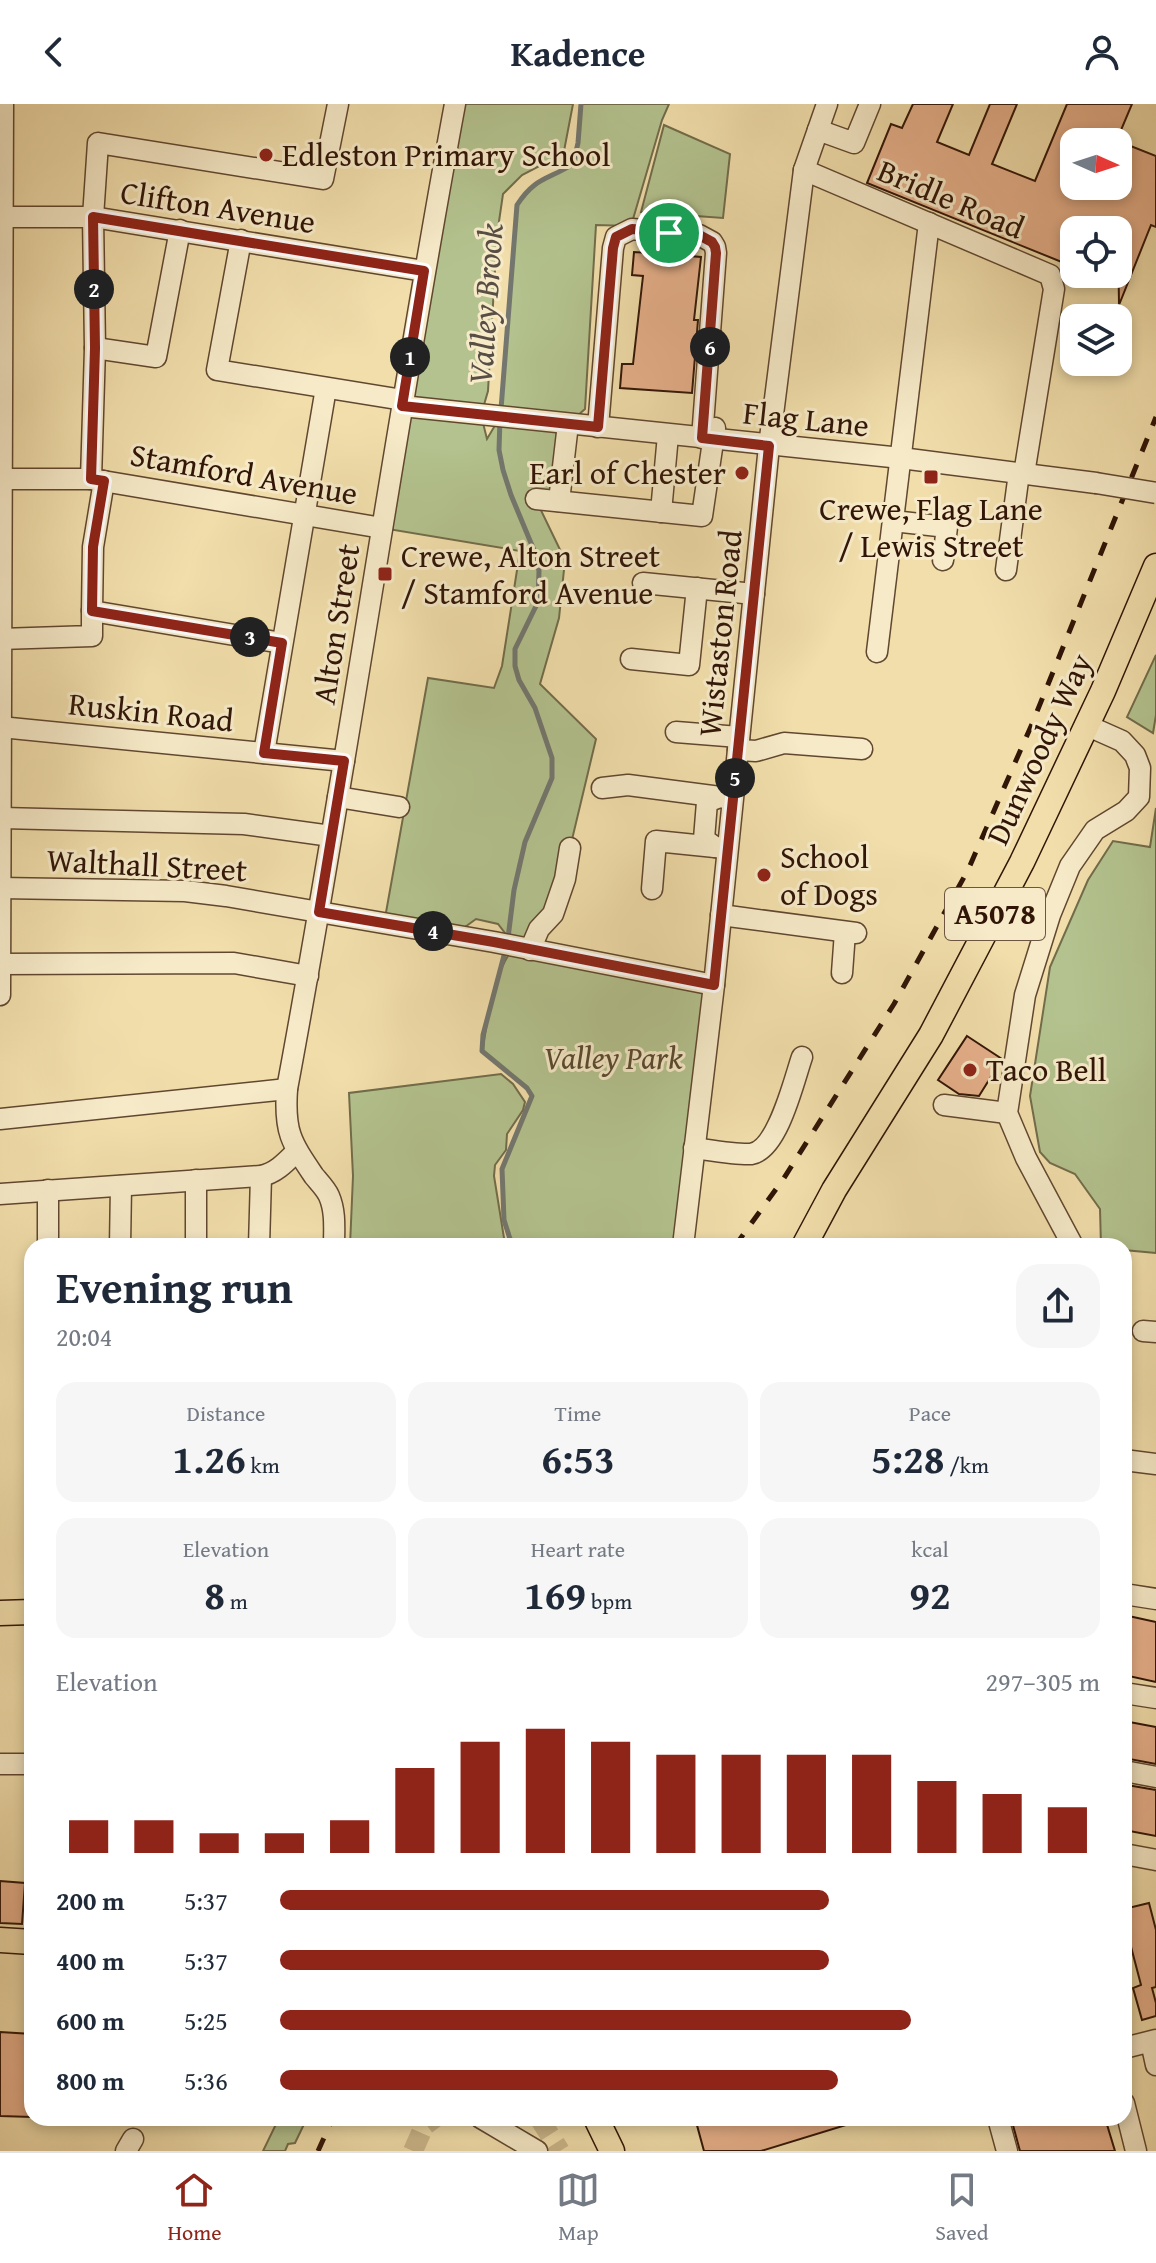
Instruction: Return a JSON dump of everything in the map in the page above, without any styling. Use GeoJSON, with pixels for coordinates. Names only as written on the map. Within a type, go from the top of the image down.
{"type":"FeatureCollection","features":[{"type":"Feature","properties":{"kind":"main road","name":"Dunwoody Way"},"geometry":{"type":"LineString","coordinates":[[808,1238],[834,1190],[931,1035],[1022,862],[1103,691],[1156,566]]}},
{"type":"Feature","properties":{"kind":"main road"},"geometry":{"type":"LineString","coordinates":[[0,1613],[24,1612]]}},
{"type":"Feature","properties":{"kind":"main road"},"geometry":{"type":"LineString","coordinates":[[0,1940],[24,1942]]}},
{"type":"Feature","properties":{"kind":"main road"},"geometry":{"type":"LineString","coordinates":[[600,2126],[612,2151]]}},
{"type":"Feature","properties":{"kind":"street"},"geometry":{"type":"LineString","coordinates":[[0,995],[3,104]]}},
{"type":"Feature","properties":{"kind":"street"},"geometry":{"type":"LineString","coordinates":[[0,639],[92,636],[93,547],[98,480],[93,217],[98,143],[323,179],[338,104]]}},
{"type":"Feature","properties":{"kind":"street","name":"Alton Street"},"geometry":{"type":"LineString","coordinates":[[334,1238],[334,1217],[329,1196],[289,1137],[285,1117],[287,1089],[424,271],[455,104]]}},
{"type":"Feature","properties":{"kind":"street","name":"Wistaston Road"},"geometry":{"type":"LineString","coordinates":[[684,1238],[721,915],[721,848],[727,798],[739,744],[769,446],[818,130],[827,104]]}},
{"type":"Feature","properties":{"kind":"street"},"geometry":{"type":"LineString","coordinates":[[818,130],[854,143],[870,104]]}},
{"type":"Feature","properties":{"kind":"street","name":"Bridle Road"},"geometry":{"type":"LineString","coordinates":[[811,173],[1050,275],[1054,289],[1006,570]]}},
{"type":"Feature","properties":{"kind":"street","name":"Clifton Avenue"},"geometry":{"type":"LineString","coordinates":[[2,217],[93,217],[424,271]]}},
{"type":"Feature","properties":{"kind":"street"},"geometry":{"type":"LineString","coordinates":[[877,652],[929,223]]}},
{"type":"Feature","properties":{"kind":"street"},"geometry":{"type":"LineString","coordinates":[[536,499],[702,516],[716,253],[712,242],[699,235],[632,229],[616,237],[598,427]]}},
{"type":"Feature","properties":{"kind":"street"},"geometry":{"type":"LineString","coordinates":[[95,348],[156,357],[180,230]]}},
{"type":"Feature","properties":{"kind":"street","name":"Flag Lane"},"geometry":{"type":"LineString","coordinates":[[241,240],[217,370],[481,416],[901,458],[1156,493]]}},
{"type":"Feature","properties":{"kind":"street"},"geometry":{"type":"LineString","coordinates":[[708,439],[722,365]]}},
{"type":"Feature","properties":{"kind":"street"},"geometry":{"type":"LineString","coordinates":[[264,753],[326,388]]}},
{"type":"Feature","properties":{"kind":"street"},"geometry":{"type":"LineString","coordinates":[[559,501],[568,424]]}},
{"type":"Feature","properties":{"kind":"street"},"geometry":{"type":"LineString","coordinates":[[661,512],[668,435]]}},
{"type":"Feature","properties":{"kind":"street","name":"Stamford Avenue"},"geometry":{"type":"LineString","coordinates":[[0,479],[98,480],[382,528]]}},
{"type":"Feature","properties":{"kind":"street"},"geometry":{"type":"LineString","coordinates":[[893,521],[947,527],[943,560]]}},
{"type":"Feature","properties":{"kind":"street"},"geometry":{"type":"LineString","coordinates":[[643,583],[754,594]]}},
{"type":"Feature","properties":{"kind":"street"},"geometry":{"type":"LineString","coordinates":[[631,659],[689,665],[697,588]]}},
{"type":"Feature","properties":{"kind":"street"},"geometry":{"type":"LineString","coordinates":[[92,611],[282,643]]}},
{"type":"Feature","properties":{"kind":"street"},"geometry":{"type":"LineString","coordinates":[[1069,1238],[1026,1158],[1007,1113],[1025,995],[1050,915],[1070,866],[1095,830],[1126,811],[1139,797],[1140,768],[1135,755],[1122,741],[1086,725]]}},
{"type":"Feature","properties":{"kind":"street","name":"Ruskin Road"},"geometry":{"type":"LineString","coordinates":[[0,727],[344,761]]}},
{"type":"Feature","properties":{"kind":"street"},"geometry":{"type":"LineString","coordinates":[[676,732],[739,744],[756,751],[784,743],[862,749]]}},
{"type":"Feature","properties":{"kind":"street"},"geometry":{"type":"LineString","coordinates":[[602,788],[628,785],[727,798]]}},
{"type":"Feature","properties":{"kind":"street"},"geometry":{"type":"LineString","coordinates":[[338,797],[399,807]]}},
{"type":"Feature","properties":{"kind":"street"},"geometry":{"type":"LineString","coordinates":[[1,808],[244,824],[331,836]]}},
{"type":"Feature","properties":{"kind":"street"},"geometry":{"type":"LineString","coordinates":[[652,889],[656,841],[721,848]]}},
{"type":"Feature","properties":{"kind":"street"},"geometry":{"type":"LineString","coordinates":[[523,948],[553,914],[565,879],[570,848]]}},
{"type":"Feature","properties":{"kind":"street","name":"Walthall Street"},"geometry":{"type":"LineString","coordinates":[[0,888],[185,891],[226,896],[494,942],[714,985]]}},
{"type":"Feature","properties":{"kind":"street"},"geometry":{"type":"LineString","coordinates":[[721,915],[851,933],[842,973]]}},
{"type":"Feature","properties":{"kind":"street"},"geometry":{"type":"LineString","coordinates":[[0,964],[234,963],[308,976]]}},
{"type":"Feature","properties":{"kind":"street"},"geometry":{"type":"LineString","coordinates":[[694,1148],[752,1154],[763,1147],[779,1125],[802,1057]]}},
{"type":"Feature","properties":{"kind":"street"},"geometry":{"type":"LineString","coordinates":[[0,1119],[287,1089]]}},
{"type":"Feature","properties":{"kind":"street"},"geometry":{"type":"LineString","coordinates":[[944,1105],[1007,1113]]}},
{"type":"Feature","properties":{"kind":"street"},"geometry":{"type":"LineString","coordinates":[[0,1194],[261,1176],[282,1166],[297,1151]]}},
{"type":"Feature","properties":{"kind":"street"},"geometry":{"type":"LineString","coordinates":[[259,1238],[261,1176]]}},
{"type":"Feature","properties":{"kind":"street"},"geometry":{"type":"LineString","coordinates":[[196,1180],[196,1238]]}},
{"type":"Feature","properties":{"kind":"street"},"geometry":{"type":"LineString","coordinates":[[120,1238],[121,1186]]}},
{"type":"Feature","properties":{"kind":"street"},"geometry":{"type":"LineString","coordinates":[[48,1190],[48,1238]]}},
{"type":"Feature","properties":{"kind":"street"},"geometry":{"type":"LineString","coordinates":[[1132,1461],[1156,1464]]}},
{"type":"Feature","properties":{"kind":"street"},"geometry":{"type":"LineString","coordinates":[[1132,1595],[1156,1599]]}},
{"type":"Feature","properties":{"kind":"street"},"geometry":{"type":"LineString","coordinates":[[1132,1694],[1156,1698]]}},
{"type":"Feature","properties":{"kind":"street"},"geometry":{"type":"LineString","coordinates":[[0,1764],[24,1764]]}},
{"type":"Feature","properties":{"kind":"street"},"geometry":{"type":"LineString","coordinates":[[1132,1772],[1156,1777]]}},
{"type":"Feature","properties":{"kind":"street"},"geometry":{"type":"LineString","coordinates":[[1132,1856],[1156,1860]]}},
{"type":"Feature","properties":{"kind":"street"},"geometry":{"type":"LineString","coordinates":[[1132,2046],[1154,2041],[1156,2065]]}},
{"type":"Feature","properties":{"kind":"street"},"geometry":{"type":"LineString","coordinates":[[495,2126],[537,2151]]}},
{"type":"Feature","properties":{"kind":"street"},"geometry":{"type":"LineString","coordinates":[[1000,2126],[1007,2151]]}},
{"type":"Feature","properties":{"kind":"street"},"geometry":{"type":"LineString","coordinates":[[1130,2126],[1136,2151]]}},
{"type":"Feature","properties":{"kind":"green space","name":"Valley Park"},"geometry":{"type":"Polygon","coordinates":[[[455,104],[573,104],[564,151],[522,175],[503,194],[497,235],[488,391],[481,415],[487,439],[500,417],[517,205],[536,184],[573,164],[581,104],[669,104],[631,226],[596,225],[585,409],[568,424],[559,501],[536,500],[565,560],[559,618],[540,684],[596,739],[570,848],[531,949],[714,985],[684,1238],[510,1238],[504,1220],[502,1169],[532,1096],[527,1088],[482,1051],[496,982],[515,946],[498,924],[476,919],[454,935],[385,918],[428,678],[494,688],[502,666],[520,551],[382,528],[455,104]]]}},
{"type":"Feature","properties":{"kind":"green space"},"geometry":{"type":"Polygon","coordinates":[[[664,125],[730,154],[723,218],[641,212],[664,125]]]}},
{"type":"Feature","properties":{"kind":"green space"},"geometry":{"type":"Polygon","coordinates":[[[1156,655],[1156,715],[1153,733],[1127,717],[1156,655]]]}},
{"type":"Feature","properties":{"kind":"green space"},"geometry":{"type":"Polygon","coordinates":[[[1156,808],[1156,1253],[1132,1251],[1132,1238],[1101,1238],[1100,1209],[1075,1174],[1050,1163],[1040,1152],[1030,1096],[1050,967],[1088,880],[1113,841],[1150,847],[1156,808]]]}},
{"type":"Feature","properties":{"kind":"green space"},"geometry":{"type":"Polygon","coordinates":[[[501,1074],[513,1084],[525,1102],[507,1134],[506,1150],[495,1165],[494,1176],[504,1238],[350,1238],[353,1176],[349,1093],[501,1074]]]}},
{"type":"Feature","properties":{"kind":"green space"},"geometry":{"type":"Polygon","coordinates":[[[275,2126],[303,2126],[295,2143],[288,2144],[285,2151],[263,2151],[275,2126]]]}},
{"type":"Feature","properties":{"kind":"building"},"geometry":{"type":"Polygon","coordinates":[[[913,104],[953,104],[937,142],[969,155],[990,104],[1017,104],[992,164],[1035,181],[1067,104],[1132,104],[1122,128],[1060,128],[1060,200],[1132,200],[1132,147],[1156,156],[1156,227],[1151,225],[1132,272],[1132,216],[1060,216],[1060,261],[867,183],[891,124],[902,128],[913,104]]]}},
{"type":"Feature","properties":{"kind":"building"},"geometry":{"type":"Polygon","coordinates":[[[650,244],[691,247],[690,256],[701,257],[694,320],[698,320],[692,393],[620,388],[622,364],[633,364],[643,276],[632,275],[634,252],[649,253],[650,244]]]}},
{"type":"Feature","properties":{"kind":"building"},"geometry":{"type":"Polygon","coordinates":[[[1119,288],[1126,288],[1119,304],[1119,288]]]}},
{"type":"Feature","properties":{"kind":"building","name":"Taco Bell"},"geometry":{"type":"Polygon","coordinates":[[[967,1036],[1002,1059],[979,1096],[959,1094],[938,1080],[967,1036]]]}},
{"type":"Feature","properties":{"kind":"building"},"geometry":{"type":"Polygon","coordinates":[[[1132,1617],[1156,1622],[1156,1682],[1132,1677],[1132,1617]]]}},
{"type":"Feature","properties":{"kind":"building"},"geometry":{"type":"Polygon","coordinates":[[[1132,1722],[1156,1727],[1156,1764],[1132,1760],[1132,1722]]]}},
{"type":"Feature","properties":{"kind":"building"},"geometry":{"type":"Polygon","coordinates":[[[1132,1786],[1156,1790],[1156,1836],[1132,1832],[1132,1786]]]}},
{"type":"Feature","properties":{"kind":"building"},"geometry":{"type":"Polygon","coordinates":[[[0,1881],[24,1883],[22,1924],[0,1923],[0,1881]]]}},
{"type":"Feature","properties":{"kind":"building"},"geometry":{"type":"Polygon","coordinates":[[[1149,1903],[1156,1930],[1156,1987],[1152,1988],[1156,2016],[1142,2020],[1133,1988],[1141,1985],[1132,1951],[1132,1907],[1149,1903]]]}},
{"type":"Feature","properties":{"kind":"building"},"geometry":{"type":"Polygon","coordinates":[[[0,2032],[24,2034],[24,2117],[0,2116],[0,2032]]]}},
{"type":"Feature","properties":{"kind":"building"},"geometry":{"type":"Polygon","coordinates":[[[697,2126],[843,2126],[761,2151],[704,2151],[697,2126]]]}},
{"type":"Feature","properties":{"kind":"building"},"geometry":{"type":"Polygon","coordinates":[[[1013,2126],[1107,2126],[1115,2151],[1020,2151],[1013,2126]]]}},
{"type":"Feature","properties":{"kind":"waterway","name":"Valley Brook"},"geometry":{"type":"LineString","coordinates":[[501,409],[517,205],[536,184],[573,164],[581,104]]}},
{"type":"Feature","properties":{"kind":"waterway","name":"Valley Brook"},"geometry":{"type":"LineString","coordinates":[[500,419],[499,450],[503,470],[536,555],[539,571],[538,602],[515,649],[515,666],[519,680],[535,708],[552,758],[552,778],[525,842],[514,890],[508,938]]}},
{"type":"Feature","properties":{"kind":"waterway","name":"Valley Brook"},"geometry":{"type":"LineString","coordinates":[[506,948],[483,1035],[482,1051],[527,1088],[532,1096],[502,1169],[504,1220],[510,1238]]}},
{"type":"Feature","properties":{"kind":"tunnel"},"geometry":{"type":"LineString","coordinates":[[413,2151],[424,2126]]}},
{"type":"Feature","properties":{"kind":"tunnel"},"geometry":{"type":"LineString","coordinates":[[544,2126],[560,2151]]}},
{"type":"Feature","properties":{"kind":"railway"},"geometry":{"type":"LineString","coordinates":[[741,1238],[784,1178],[894,1004],[968,870],[1032,724],[1156,417]]}},
{"type":"Feature","properties":{"kind":"railway"},"geometry":{"type":"LineString","coordinates":[[318,2151],[329,2126]]}},
{"type":"Feature","properties":{"kind":"place","name":"Edleston Primary School"},"geometry":{"type":"Point","coordinates":[266,155]}},
{"type":"Feature","properties":{"kind":"place","name":"Earl of Chester"},"geometry":{"type":"Point","coordinates":[742,473]}},
{"type":"Feature","properties":{"kind":"place","name":"Crewe, Flag Lane / Lewis Street"},"geometry":{"type":"Point","coordinates":[931,477]}},
{"type":"Feature","properties":{"kind":"place","name":"Crewe, Alton Street / Stamford Avenue"},"geometry":{"type":"Point","coordinates":[385,574]}},
{"type":"Feature","properties":{"kind":"place","name":"School of Dogs"},"geometry":{"type":"Point","coordinates":[764,875]}},
{"type":"Feature","properties":{"kind":"place","name":"Taco Bell"},"geometry":{"type":"Point","coordinates":[970,1070]}},
{"type":"Feature","properties":{"kind":"route"},"geometry":{"type":"LineString","coordinates":[[93,217],[424,271],[402,406],[598,427],[616,237],[632,229],[669,233],[699,235],[712,242],[716,253],[702,438],[769,446],[714,985],[319,912],[344,761],[264,753],[282,643],[92,611],[93,547],[104,481],[91,479],[95,348],[93,217]]}}]}
